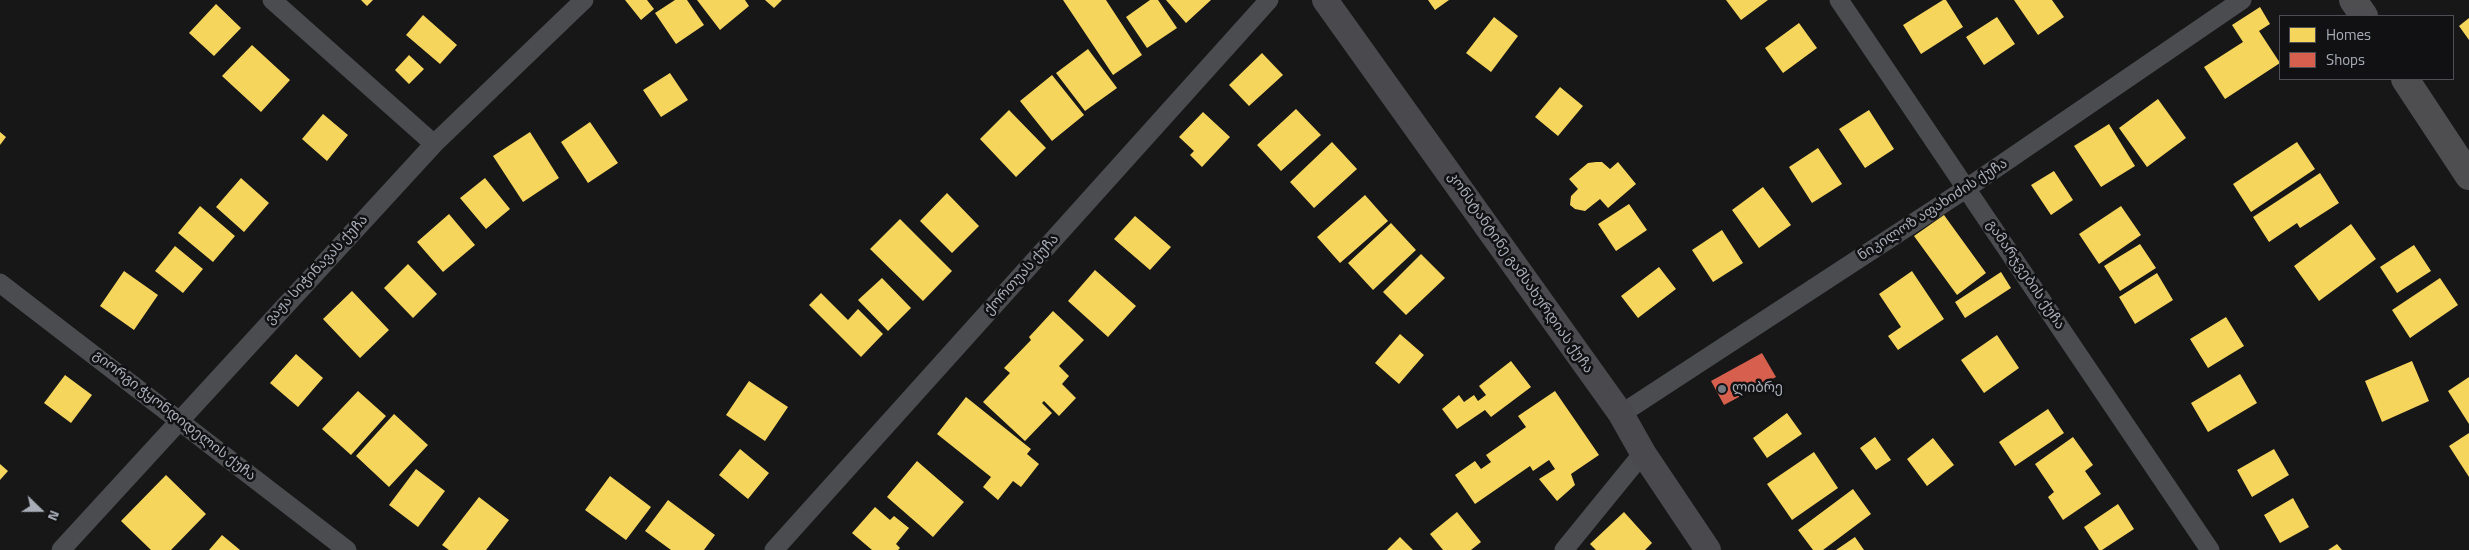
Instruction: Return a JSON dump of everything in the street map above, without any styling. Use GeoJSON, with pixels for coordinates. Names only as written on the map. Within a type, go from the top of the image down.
{"type":"FeatureCollection","features":[{"type":"Feature","properties":{"kind":"highway"},"geometry":{"type":"LineString","coordinates":[[2353,0],[2363,15]]}},
{"type":"Feature","properties":{"kind":"highway"},"geometry":{"type":"LineString","coordinates":[[2406,80],[2469,176]]}},
{"type":"Feature","properties":{"kind":"main road","name":"კონსტანტინე გამსახურდიას ქუჩა"},"geometry":{"type":"LineString","coordinates":[[1326,0],[1621,414],[1643,453],[1708,550]]}},
{"type":"Feature","properties":{"kind":"street"},"geometry":{"type":"LineString","coordinates":[[272,0],[434,144]]}},
{"type":"Feature","properties":{"kind":"street","name":"ვაჟა სიჭინავას ქუჩა"},"geometry":{"type":"LineString","coordinates":[[61,550],[434,144],[584,0]]}},
{"type":"Feature","properties":{"kind":"street","name":"ქორთუას ქუჩა"},"geometry":{"type":"LineString","coordinates":[[774,550],[1269,0]]}},
{"type":"Feature","properties":{"kind":"street","name":"გამარჯვების ქუჩა"},"geometry":{"type":"LineString","coordinates":[[1839,0],[2210,550]]}},
{"type":"Feature","properties":{"kind":"street","name":"ნიკილოზ აფახიძის ქუჩა"},"geometry":{"type":"LineString","coordinates":[[1621,414],[1967,188],[2242,0]]}},
{"type":"Feature","properties":{"kind":"street","name":"გიორგი ჭყონდიდელის ქუჩა"},"geometry":{"type":"LineString","coordinates":[[0,283],[180,419],[347,550]]}},
{"type":"Feature","properties":{"kind":"street"},"geometry":{"type":"LineString","coordinates":[[1564,550],[1643,453]]}},
{"type":"Feature","properties":{"kind":"building: Homes"},"geometry":{"type":"Polygon","coordinates":[[[361,0],[373,0],[367,6],[361,0]]]}},
{"type":"Feature","properties":{"kind":"building: Homes"},"geometry":{"type":"Polygon","coordinates":[[[625,0],[647,0],[654,9],[641,20],[625,0]]]}},
{"type":"Feature","properties":{"kind":"building: Homes"},"geometry":{"type":"Polygon","coordinates":[[[675,0],[687,0],[704,25],[676,44],[655,13],[675,0]]]}},
{"type":"Feature","properties":{"kind":"building: Homes"},"geometry":{"type":"Polygon","coordinates":[[[697,0],[745,0],[749,6],[720,30],[697,0]]]}},
{"type":"Feature","properties":{"kind":"building: Homes"},"geometry":{"type":"Polygon","coordinates":[[[765,0],[782,0],[774,8],[765,0]]]}},
{"type":"Feature","properties":{"kind":"building: Homes"},"geometry":{"type":"Polygon","coordinates":[[[1063,0],[1106,0],[1142,55],[1113,75],[1063,0]]]}},
{"type":"Feature","properties":{"kind":"building: Homes"},"geometry":{"type":"Polygon","coordinates":[[[1150,0],[1158,0],[1177,28],[1147,48],[1126,17],[1150,0]]]}},
{"type":"Feature","properties":{"kind":"building: Homes"},"geometry":{"type":"Polygon","coordinates":[[[1166,0],[1211,0],[1186,23],[1166,0]]]}},
{"type":"Feature","properties":{"kind":"building: Homes"},"geometry":{"type":"Polygon","coordinates":[[[1428,0],[1449,0],[1435,10],[1428,0]]]}},
{"type":"Feature","properties":{"kind":"building: Homes"},"geometry":{"type":"Polygon","coordinates":[[[1726,0],[1768,0],[1741,20],[1726,0]]]}},
{"type":"Feature","properties":{"kind":"building: Homes"},"geometry":{"type":"Polygon","coordinates":[[[1943,0],[1946,0],[1963,27],[1921,54],[1903,25],[1943,0]]]}},
{"type":"Feature","properties":{"kind":"building: Homes"},"geometry":{"type":"Polygon","coordinates":[[[2014,0],[2052,0],[2064,17],[2038,35],[2014,0]]]}},
{"type":"Feature","properties":{"kind":"building: Homes"},"geometry":{"type":"Polygon","coordinates":[[[216,4],[241,28],[214,56],[189,33],[216,4]]]}},
{"type":"Feature","properties":{"kind":"building: Homes"},"geometry":{"type":"Polygon","coordinates":[[[2260,7],[2270,24],[2259,31],[2279,64],[2225,99],[2204,67],[2243,42],[2232,25],[2260,7]]]}},
{"type":"Feature","properties":{"kind":"building: Homes"},"geometry":{"type":"Polygon","coordinates":[[[423,15],[457,45],[440,64],[406,35],[423,15]]]}},
{"type":"Feature","properties":{"kind":"building: Homes"},"geometry":{"type":"Polygon","coordinates":[[[1494,17],[1518,36],[1491,72],[1466,53],[1494,17]]]}},
{"type":"Feature","properties":{"kind":"building: Homes"},"geometry":{"type":"Polygon","coordinates":[[[1997,17],[2015,44],[1984,65],[1966,37],[1997,17]]]}},
{"type":"Feature","properties":{"kind":"building: Homes"},"geometry":{"type":"Polygon","coordinates":[[[2469,18],[2469,40],[2459,26],[2469,18]]]}},
{"type":"Feature","properties":{"kind":"building: Homes"},"geometry":{"type":"Polygon","coordinates":[[[1799,23],[1817,48],[1783,73],[1765,48],[1799,23]]]}},
{"type":"Feature","properties":{"kind":"building: Homes"},"geometry":{"type":"Polygon","coordinates":[[[252,45],[290,80],[261,112],[222,76],[252,45]]]}},
{"type":"Feature","properties":{"kind":"building: Homes"},"geometry":{"type":"Polygon","coordinates":[[[1088,49],[1117,88],[1085,111],[1056,73],[1088,49]]]}},
{"type":"Feature","properties":{"kind":"building: Homes"},"geometry":{"type":"Polygon","coordinates":[[[1262,53],[1283,75],[1249,106],[1229,85],[1262,53]]]}},
{"type":"Feature","properties":{"kind":"building: Homes"},"geometry":{"type":"Polygon","coordinates":[[[409,55],[424,69],[409,84],[395,70],[409,55]]]}},
{"type":"Feature","properties":{"kind":"building: Homes"},"geometry":{"type":"Polygon","coordinates":[[[670,73],[688,100],[661,117],[643,90],[670,73]]]}},
{"type":"Feature","properties":{"kind":"building: Homes"},"geometry":{"type":"Polygon","coordinates":[[[1052,75],[1084,115],[1052,141],[1020,101],[1052,75]]]}},
{"type":"Feature","properties":{"kind":"building: Homes"},"geometry":{"type":"Polygon","coordinates":[[[1560,87],[1583,106],[1558,136],[1535,117],[1560,87]]]}},
{"type":"Feature","properties":{"kind":"building: Homes"},"geometry":{"type":"Polygon","coordinates":[[[2158,99],[2186,138],[2147,167],[2119,128],[2158,99]]]}},
{"type":"Feature","properties":{"kind":"building: Homes"},"geometry":{"type":"Polygon","coordinates":[[[1296,109],[1321,135],[1281,171],[1257,145],[1296,109]]]}},
{"type":"Feature","properties":{"kind":"building: Homes"},"geometry":{"type":"Polygon","coordinates":[[[1009,110],[1046,148],[1016,177],[980,139],[1009,110]]]}},
{"type":"Feature","properties":{"kind":"building: Homes"},"geometry":{"type":"Polygon","coordinates":[[[1869,110],[1894,149],[1865,168],[1839,129],[1869,110]]]}},
{"type":"Feature","properties":{"kind":"building: Homes"},"geometry":{"type":"Polygon","coordinates":[[[1203,112],[1230,137],[1202,167],[1190,155],[1194,151],[1179,137],[1203,112]]]}},
{"type":"Feature","properties":{"kind":"building: Homes"},"geometry":{"type":"Polygon","coordinates":[[[323,114],[348,135],[327,161],[302,139],[323,114]]]}},
{"type":"Feature","properties":{"kind":"building: Homes"},"geometry":{"type":"Polygon","coordinates":[[[590,122],[618,163],[588,183],[561,142],[590,122]]]}},
{"type":"Feature","properties":{"kind":"building: Homes"},"geometry":{"type":"Polygon","coordinates":[[[2109,124],[2135,166],[2101,187],[2074,146],[2109,124]]]}},
{"type":"Feature","properties":{"kind":"building: Homes"},"geometry":{"type":"Polygon","coordinates":[[[0,132],[6,137],[0,145],[0,132]]]}},
{"type":"Feature","properties":{"kind":"building: Homes"},"geometry":{"type":"Polygon","coordinates":[[[530,132],[559,178],[523,202],[493,156],[530,132]]]}},
{"type":"Feature","properties":{"kind":"building: Homes"},"geometry":{"type":"Polygon","coordinates":[[[1332,142],[1357,169],[1314,208],[1290,182],[1332,142]]]}},
{"type":"Feature","properties":{"kind":"building: Homes"},"geometry":{"type":"Polygon","coordinates":[[[2297,142],[2315,169],[2251,212],[2233,184],[2297,142]]]}},
{"type":"Feature","properties":{"kind":"building: Homes"},"geometry":{"type":"Polygon","coordinates":[[[1818,148],[1842,184],[1812,203],[1789,167],[1818,148]]]}},
{"type":"Feature","properties":{"kind":"building: Homes"},"geometry":{"type":"Polygon","coordinates":[[[1602,162],[1610,169],[1618,162],[1636,184],[1608,208],[1600,199],[1585,211],[1575,209],[1570,205],[1571,196],[1578,189],[1569,179],[1588,163],[1602,162]]]}},
{"type":"Feature","properties":{"kind":"building: Homes"},"geometry":{"type":"Polygon","coordinates":[[[2054,171],[2073,200],[2051,215],[2031,185],[2054,171]]]}},
{"type":"Feature","properties":{"kind":"building: Homes"},"geometry":{"type":"Polygon","coordinates":[[[2320,173],[2339,203],[2300,228],[2297,223],[2269,242],[2253,217],[2320,173]]]}},
{"type":"Feature","properties":{"kind":"building: Homes"},"geometry":{"type":"Polygon","coordinates":[[[241,178],[269,203],[244,232],[216,207],[241,178]]]}},
{"type":"Feature","properties":{"kind":"building: Homes"},"geometry":{"type":"Polygon","coordinates":[[[485,178],[510,209],[486,229],[460,198],[485,178]]]}},
{"type":"Feature","properties":{"kind":"building: Homes"},"geometry":{"type":"Polygon","coordinates":[[[1763,187],[1791,225],[1759,248],[1732,210],[1763,187]]]}},
{"type":"Feature","properties":{"kind":"building: Homes"},"geometry":{"type":"Polygon","coordinates":[[[947,193],[979,226],[952,253],[920,221],[947,193]]]}},
{"type":"Feature","properties":{"kind":"building: Homes"},"geometry":{"type":"Polygon","coordinates":[[[1365,195],[1388,221],[1340,263],[1317,237],[1365,195]]]}},
{"type":"Feature","properties":{"kind":"building: Homes"},"geometry":{"type":"Polygon","coordinates":[[[1629,204],[1647,230],[1616,251],[1598,224],[1629,204]]]}},
{"type":"Feature","properties":{"kind":"building: Homes"},"geometry":{"type":"Polygon","coordinates":[[[200,206],[235,236],[213,262],[178,233],[200,206]]]}},
{"type":"Feature","properties":{"kind":"building: Homes"},"geometry":{"type":"Polygon","coordinates":[[[2121,206],[2141,235],[2099,264],[2079,234],[2121,206]]]}},
{"type":"Feature","properties":{"kind":"building: Homes"},"geometry":{"type":"Polygon","coordinates":[[[449,214],[475,245],[443,272],[417,242],[449,214]]]}},
{"type":"Feature","properties":{"kind":"building: Homes"},"geometry":{"type":"Polygon","coordinates":[[[1944,215],[1986,273],[1957,295],[1914,236],[1944,215]]]}},
{"type":"Feature","properties":{"kind":"building: Homes"},"geometry":{"type":"Polygon","coordinates":[[[1135,216],[1171,247],[1150,270],[1114,239],[1135,216]]]}},
{"type":"Feature","properties":{"kind":"building: Homes"},"geometry":{"type":"Polygon","coordinates":[[[900,219],[952,271],[923,301],[870,249],[900,219]]]}},
{"type":"Feature","properties":{"kind":"building: Homes"},"geometry":{"type":"Polygon","coordinates":[[[1391,223],[1416,250],[1373,290],[1348,263],[1391,223]]]}},
{"type":"Feature","properties":{"kind":"building: Homes"},"geometry":{"type":"Polygon","coordinates":[[[2351,224],[2376,259],[2319,301],[2294,266],[2351,224]]]}},
{"type":"Feature","properties":{"kind":"building: Homes"},"geometry":{"type":"Polygon","coordinates":[[[1722,230],[1743,263],[1713,282],[1692,250],[1722,230]]]}},
{"type":"Feature","properties":{"kind":"building: Homes"},"geometry":{"type":"Polygon","coordinates":[[[2140,244],[2156,268],[2120,291],[2104,266],[2140,244]]]}},
{"type":"Feature","properties":{"kind":"building: Homes"},"geometry":{"type":"Polygon","coordinates":[[[2414,245],[2431,271],[2397,293],[2380,267],[2414,245]]]}},
{"type":"Feature","properties":{"kind":"building: Homes"},"geometry":{"type":"Polygon","coordinates":[[[175,246],[203,269],[183,293],[155,271],[175,246]]]}},
{"type":"Feature","properties":{"kind":"building: Homes"},"geometry":{"type":"Polygon","coordinates":[[[1421,254],[1445,278],[1406,315],[1383,292],[1421,254]]]}},
{"type":"Feature","properties":{"kind":"building: Homes"},"geometry":{"type":"Polygon","coordinates":[[[408,264],[437,294],[413,318],[384,288],[408,264]]]}},
{"type":"Feature","properties":{"kind":"building: Homes"},"geometry":{"type":"Polygon","coordinates":[[[1659,267],[1676,289],[1638,318],[1621,296],[1659,267]]]}},
{"type":"Feature","properties":{"kind":"building: Homes"},"geometry":{"type":"Polygon","coordinates":[[[1095,270],[1136,306],[1108,337],[1068,301],[1095,270]]]}},
{"type":"Feature","properties":{"kind":"building: Homes"},"geometry":{"type":"Polygon","coordinates":[[[124,271],[158,295],[134,330],[100,306],[124,271]]]}},
{"type":"Feature","properties":{"kind":"building: Homes"},"geometry":{"type":"Polygon","coordinates":[[[1912,271],[1944,319],[1898,350],[1888,336],[1901,327],[1879,294],[1912,271]]]}},
{"type":"Feature","properties":{"kind":"building: Homes"},"geometry":{"type":"Polygon","coordinates":[[[2001,272],[2011,288],[1965,318],[1955,302],[2001,272]]]}},
{"type":"Feature","properties":{"kind":"building: Homes"},"geometry":{"type":"Polygon","coordinates":[[[2157,273],[2173,300],[2135,324],[2119,297],[2157,273]]]}},
{"type":"Feature","properties":{"kind":"building: Homes"},"geometry":{"type":"Polygon","coordinates":[[[882,278],[911,308],[888,331],[858,300],[882,278]]]}},
{"type":"Feature","properties":{"kind":"building: Homes"},"geometry":{"type":"Polygon","coordinates":[[[2440,278],[2458,305],[2410,338],[2392,310],[2440,278]]]}},
{"type":"Feature","properties":{"kind":"building: Homes"},"geometry":{"type":"Polygon","coordinates":[[[352,291],[389,330],[360,358],[323,319],[352,291]]]}},
{"type":"Feature","properties":{"kind":"building: Homes"},"geometry":{"type":"Polygon","coordinates":[[[821,293],[848,320],[858,309],[883,334],[861,357],[809,305],[821,293]]]}},
{"type":"Feature","properties":{"kind":"building: Homes"},"geometry":{"type":"Polygon","coordinates":[[[1053,311],[1084,340],[1059,366],[1069,376],[1062,384],[1076,398],[1059,416],[1044,401],[1042,403],[1052,413],[1025,441],[983,402],[1010,373],[1004,368],[1031,340],[1029,337],[1053,311]]]}},
{"type":"Feature","properties":{"kind":"building: Homes"},"geometry":{"type":"Polygon","coordinates":[[[2226,317],[2244,346],[2208,368],[2190,339],[2226,317]]]}},
{"type":"Feature","properties":{"kind":"building: Homes"},"geometry":{"type":"Polygon","coordinates":[[[1400,334],[1424,355],[1399,384],[1375,363],[1400,334]]]}},
{"type":"Feature","properties":{"kind":"building: Homes"},"geometry":{"type":"Polygon","coordinates":[[[1997,335],[2019,368],[1984,393],[1961,360],[1997,335]]]}},
{"type":"Feature","properties":{"kind":"building: Homes"},"geometry":{"type":"Polygon","coordinates":[[[296,354],[323,378],[298,407],[270,383],[296,354]]]}},
{"type":"Feature","properties":{"kind":"building: Homes"},"geometry":{"type":"Polygon","coordinates":[[[1511,361],[1531,387],[1491,417],[1485,410],[1457,429],[1442,409],[1459,395],[1464,402],[1474,395],[1478,401],[1486,395],[1479,386],[1511,361]]]}},
{"type":"Feature","properties":{"kind":"building: Homes"},"geometry":{"type":"Polygon","coordinates":[[[2412,361],[2429,401],[2382,422],[2365,381],[2412,361]]]}},
{"type":"Feature","properties":{"kind":"building: Homes"},"geometry":{"type":"Polygon","coordinates":[[[2240,374],[2257,403],[2208,432],[2191,403],[2240,374]]]}},
{"type":"Feature","properties":{"kind":"building: Homes"},"geometry":{"type":"Polygon","coordinates":[[[65,375],[92,395],[71,423],[44,403],[65,375]]]}},
{"type":"Feature","properties":{"kind":"building: Homes"},"geometry":{"type":"Polygon","coordinates":[[[2469,377],[2469,424],[2448,391],[2469,377]]]}},
{"type":"Feature","properties":{"kind":"building: Homes"},"geometry":{"type":"Polygon","coordinates":[[[749,381],[788,407],[765,441],[726,415],[749,381]]]}},
{"type":"Feature","properties":{"kind":"building: Homes"},"geometry":{"type":"Polygon","coordinates":[[[358,391],[386,416],[351,455],[322,429],[358,391]]]}},
{"type":"Feature","properties":{"kind":"building: Homes"},"geometry":{"type":"Polygon","coordinates":[[[1555,391],[1599,455],[1571,474],[1575,485],[1557,501],[1539,479],[1555,469],[1549,460],[1533,471],[1530,466],[1475,504],[1455,475],[1475,461],[1481,469],[1491,462],[1486,455],[1526,427],[1518,416],[1555,391]]]}},
{"type":"Feature","properties":{"kind":"building: Homes"},"geometry":{"type":"Polygon","coordinates":[[[966,397],[1031,449],[1027,454],[1039,464],[1021,487],[1013,481],[998,500],[983,487],[991,477],[937,434],[966,397]]]}},
{"type":"Feature","properties":{"kind":"building: Homes"},"geometry":{"type":"Polygon","coordinates":[[[2048,409],[2064,433],[2015,466],[1999,442],[2048,409]]]}},
{"type":"Feature","properties":{"kind":"building: Homes"},"geometry":{"type":"Polygon","coordinates":[[[1787,413],[1802,434],[1767,458],[1753,438],[1787,413]]]}},
{"type":"Feature","properties":{"kind":"building: Homes"},"geometry":{"type":"Polygon","coordinates":[[[394,414],[428,445],[389,487],[356,456],[394,414]]]}},
{"type":"Feature","properties":{"kind":"building: Homes"},"geometry":{"type":"Polygon","coordinates":[[[2469,433],[2469,477],[2449,446],[2469,433]]]}},
{"type":"Feature","properties":{"kind":"building: Homes"},"geometry":{"type":"Polygon","coordinates":[[[1875,437],[1891,460],[1876,470],[1860,448],[1875,437]]]}},
{"type":"Feature","properties":{"kind":"building: Homes"},"geometry":{"type":"Polygon","coordinates":[[[2073,437],[2093,465],[2085,471],[2101,494],[2063,520],[2048,497],[2054,492],[2035,464],[2073,437]]]}},
{"type":"Feature","properties":{"kind":"building: Homes"},"geometry":{"type":"Polygon","coordinates":[[[1933,438],[1954,465],[1927,486],[1907,459],[1933,438]]]}},
{"type":"Feature","properties":{"kind":"building: Homes"},"geometry":{"type":"Polygon","coordinates":[[[740,449],[769,473],[748,499],[719,475],[740,449]]]}},
{"type":"Feature","properties":{"kind":"building: Homes"},"geometry":{"type":"Polygon","coordinates":[[[2274,449],[2289,475],[2252,497],[2237,470],[2274,449]]]}},
{"type":"Feature","properties":{"kind":"building: Homes"},"geometry":{"type":"Polygon","coordinates":[[[1814,452],[1838,488],[1792,520],[1767,484],[1814,452]]]}},
{"type":"Feature","properties":{"kind":"building: Homes"},"geometry":{"type":"Polygon","coordinates":[[[917,461],[964,502],[933,537],[887,497],[917,461]]]}},
{"type":"Feature","properties":{"kind":"building: Homes"},"geometry":{"type":"Polygon","coordinates":[[[0,464],[8,471],[0,480],[0,464]]]}},
{"type":"Feature","properties":{"kind":"building: Homes"},"geometry":{"type":"Polygon","coordinates":[[[416,469],[445,491],[418,527],[389,505],[416,469]]]}},
{"type":"Feature","properties":{"kind":"building: Homes"},"geometry":{"type":"Polygon","coordinates":[[[166,475],[206,514],[171,550],[151,550],[121,521],[166,475]]]}},
{"type":"Feature","properties":{"kind":"building: Homes"},"geometry":{"type":"Polygon","coordinates":[[[610,476],[651,507],[626,540],[585,510],[610,476]]]}},
{"type":"Feature","properties":{"kind":"building: Homes"},"geometry":{"type":"Polygon","coordinates":[[[1853,489],[1871,514],[1823,550],[1813,550],[1798,530],[1853,489]]]}},
{"type":"Feature","properties":{"kind":"building: Homes"},"geometry":{"type":"Polygon","coordinates":[[[479,497],[509,520],[486,550],[449,550],[442,545],[479,497]]]}},
{"type":"Feature","properties":{"kind":"building: Homes"},"geometry":{"type":"Polygon","coordinates":[[[2293,498],[2309,527],[2280,543],[2264,515],[2293,498]]]}},
{"type":"Feature","properties":{"kind":"building: Homes"},"geometry":{"type":"Polygon","coordinates":[[[668,500],[715,535],[704,550],[671,550],[645,531],[668,500]]]}},
{"type":"Feature","properties":{"kind":"building: Homes"},"geometry":{"type":"Polygon","coordinates":[[[2118,504],[2134,529],[2102,550],[2099,550],[2084,527],[2118,504]]]}},
{"type":"Feature","properties":{"kind":"building: Homes"},"geometry":{"type":"Polygon","coordinates":[[[875,507],[890,520],[894,516],[909,528],[896,544],[900,548],[898,550],[872,550],[852,533],[875,507]]]}},
{"type":"Feature","properties":{"kind":"building: Homes"},"geometry":{"type":"Polygon","coordinates":[[[1457,512],[1481,542],[1471,550],[1443,550],[1430,534],[1457,512]]]}},
{"type":"Feature","properties":{"kind":"building: Homes"},"geometry":{"type":"Polygon","coordinates":[[[1624,512],[1652,543],[1645,550],[1596,550],[1590,544],[1624,512]]]}},
{"type":"Feature","properties":{"kind":"building: Homes"},"geometry":{"type":"Polygon","coordinates":[[[222,535],[240,550],[209,550],[222,535]]]}},
{"type":"Feature","properties":{"kind":"building: Homes"},"geometry":{"type":"Polygon","coordinates":[[[1400,537],[1413,550],[1387,550],[1400,537]]]}},
{"type":"Feature","properties":{"kind":"building: Homes"},"geometry":{"type":"Polygon","coordinates":[[[1855,537],[1864,550],[1836,550],[1855,537]]]}},
{"type":"Feature","properties":{"kind":"building: Homes"},"geometry":{"type":"Polygon","coordinates":[[[2337,544],[2342,550],[2328,550],[2337,544]]]}},
{"type":"Feature","properties":{"kind":"building: Shops"},"geometry":{"type":"Polygon","coordinates":[[[1762,353],[1776,377],[1724,405],[1711,381],[1762,353]]]}},
{"type":"Feature","properties":{"kind":"place","name":"ლიბრე"},"geometry":{"type":"Point","coordinates":[1722,389]}}]}
